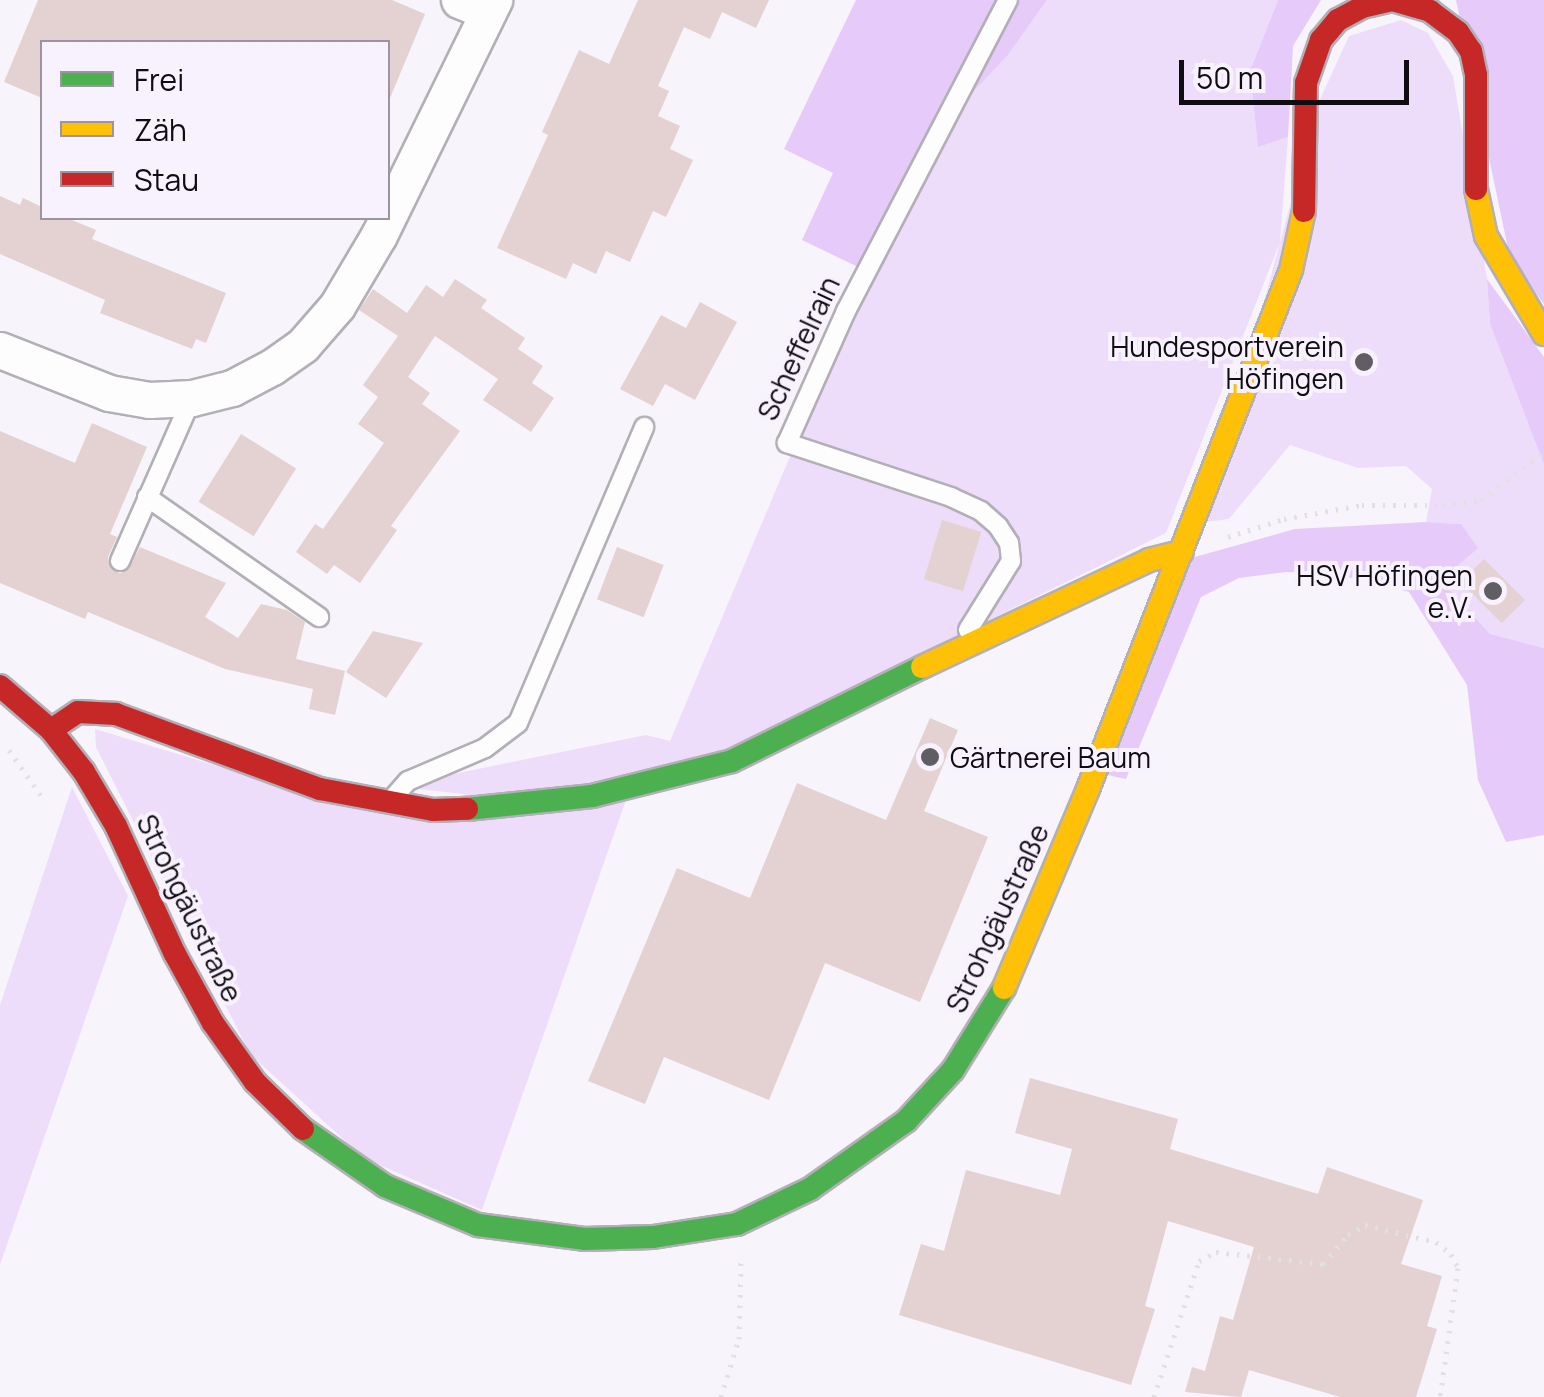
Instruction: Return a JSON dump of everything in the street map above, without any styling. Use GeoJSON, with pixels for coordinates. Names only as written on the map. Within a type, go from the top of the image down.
{"type":"FeatureCollection","features":[{"type":"Feature","properties":{"kind":"main road","name":"Strohgäustraße"},"geometry":{"type":"LineString","coordinates":[[0,686],[51,730],[84,772],[116,826],[175,954],[213,1023],[255,1082],[310,1136],[385,1186],[478,1225],[584,1238],[654,1237],[737,1224],[810,1189],[906,1121],[962,1056],[998,1002],[1031,930],[1291,270],[1306,202],[1306,83],[1321,40],[1338,20],[1362,7],[1392,0],[1430,11],[1458,32],[1471,51],[1476,75],[1476,198],[1486,236],[1544,334]]}},
{"type":"Feature","properties":{"kind":"main road"},"geometry":{"type":"LineString","coordinates":[[51,730],[78,712],[116,714],[320,789],[433,810],[517,806],[661,781],[732,760],[957,653],[1030,612],[1149,560],[1182,552]]}},
{"type":"Feature","properties":{"kind":"street"},"geometry":{"type":"LineString","coordinates":[[390,210],[480,4]]}},
{"type":"Feature","properties":{"kind":"street"},"geometry":{"type":"LineString","coordinates":[[0,350],[110,393],[149,400],[192,398],[232,388],[303,345],[337,306],[386,220]]}},
{"type":"Feature","properties":{"kind":"lane","name":"Scheffelrain"},"geometry":{"type":"LineString","coordinates":[[957,653],[1010,561],[1010,543],[998,526],[951,497],[787,443],[846,311],[1008,0]]}},
{"type":"Feature","properties":{"kind":"lane"},"geometry":{"type":"LineString","coordinates":[[120,562],[192,398]]}},
{"type":"Feature","properties":{"kind":"lane"},"geometry":{"type":"LineString","coordinates":[[388,803],[408,781],[485,748],[518,723],[644,427]]}},
{"type":"Feature","properties":{"kind":"lane"},"geometry":{"type":"LineString","coordinates":[[146,498],[319,617]]}},
{"type":"Feature","properties":{"kind":"path"},"geometry":{"type":"LineString","coordinates":[[1182,552],[1284,519],[1362,504],[1443,505],[1482,500],[1544,452]]}},
{"type":"Feature","properties":{"kind":"path"},"geometry":{"type":"LineString","coordinates":[[0,741],[42,796]]}},
{"type":"Feature","properties":{"kind":"path"},"geometry":{"type":"LineString","coordinates":[[721,1397],[739,1339],[742,1279],[737,1224]]}},
{"type":"Feature","properties":{"kind":"path"},"geometry":{"type":"LineString","coordinates":[[1154,1397],[1199,1262],[1216,1252],[1324,1264],[1348,1235],[1365,1225],[1436,1242],[1451,1254],[1458,1268],[1440,1397]]}},
{"type":"Feature","properties":{"kind":"shaded area"},"geometry":{"type":"Polygon","coordinates":[[[856,0],[1047,0],[1008,55],[933,135],[860,268],[802,240],[833,173],[784,149],[856,0]]]}},
{"type":"Feature","properties":{"kind":"shaded area"},"geometry":{"type":"Polygon","coordinates":[[[1047,0],[1278,0],[1250,71],[1258,146],[1288,137],[1280,242],[1166,533],[726,749],[523,801],[419,789],[438,777],[646,735],[670,741],[791,454],[787,443],[933,135],[1008,55],[1047,0]]]}},
{"type":"Feature","properties":{"kind":"shaded area"},"geometry":{"type":"Polygon","coordinates":[[[1278,0],[1321,0],[1293,46],[1288,137],[1258,147],[1250,71],[1278,0]]]}},
{"type":"Feature","properties":{"kind":"shaded area"},"geometry":{"type":"Polygon","coordinates":[[[1456,0],[1544,0],[1544,304],[1510,258],[1456,0]]]}},
{"type":"Feature","properties":{"kind":"shaded area"},"geometry":{"type":"Polygon","coordinates":[[[1401,20],[1428,33],[1453,76],[1487,279],[1490,324],[1544,465],[1544,648],[1490,634],[1441,580],[1461,524],[1426,522],[1432,489],[1406,466],[1358,468],[1290,445],[1229,519],[1205,522],[1316,108],[1349,36],[1401,20]]]}},
{"type":"Feature","properties":{"kind":"shaded area"},"geometry":{"type":"Polygon","coordinates":[[[1487,279],[1544,357],[1544,465],[1490,324],[1487,279]]]}},
{"type":"Feature","properties":{"kind":"shaded area"},"geometry":{"type":"Polygon","coordinates":[[[1426,522],[1461,524],[1478,548],[1441,580],[1490,634],[1544,648],[1544,835],[1506,842],[1478,780],[1467,685],[1409,592],[1331,573],[1286,572],[1239,578],[1201,597],[1126,779],[1108,775],[1191,558],[1295,529],[1426,522]]]}},
{"type":"Feature","properties":{"kind":"shaded area"},"geometry":{"type":"Polygon","coordinates":[[[95,729],[343,804],[626,800],[482,1210],[364,1158],[250,1054],[96,747],[95,729]]]}},
{"type":"Feature","properties":{"kind":"shaded area"},"geometry":{"type":"Polygon","coordinates":[[[72,787],[128,896],[0,1265],[0,1005],[72,787]]]}},
{"type":"Feature","properties":{"kind":"building"},"geometry":{"type":"Polygon","coordinates":[[[38,0],[392,0],[425,14],[390,98],[390,40],[40,40],[40,97],[4,82],[38,0]]]}},
{"type":"Feature","properties":{"kind":"building"},"geometry":{"type":"Polygon","coordinates":[[[638,0],[769,0],[756,28],[722,12],[710,39],[684,27],[658,86],[669,91],[658,116],[680,126],[670,149],[693,160],[666,217],[653,211],[630,262],[606,251],[596,274],[573,263],[566,279],[497,248],[548,135],[542,132],[579,50],[609,64],[638,0]]]}},
{"type":"Feature","properties":{"kind":"building"},"geometry":{"type":"Polygon","coordinates":[[[0,196],[20,205],[23,198],[40,206],[40,220],[72,220],[96,230],[92,239],[226,293],[206,343],[196,339],[192,349],[100,313],[105,300],[0,254],[0,196]]]}},
{"type":"Feature","properties":{"kind":"building"},"geometry":{"type":"Polygon","coordinates":[[[455,279],[487,300],[481,308],[525,338],[518,349],[543,366],[532,383],[554,398],[531,432],[483,400],[498,379],[435,336],[408,377],[430,393],[422,404],[460,431],[391,526],[397,530],[360,583],[334,565],[327,574],[296,552],[315,524],[323,529],[384,443],[358,424],[378,397],[363,385],[398,336],[359,310],[373,289],[407,313],[426,285],[443,297],[455,279]]]}},
{"type":"Feature","properties":{"kind":"building"},"geometry":{"type":"Polygon","coordinates":[[[700,302],[737,322],[695,400],[665,384],[653,406],[620,389],[661,315],[686,328],[700,302]]]}},
{"type":"Feature","properties":{"kind":"building"},"geometry":{"type":"Polygon","coordinates":[[[92,423],[147,447],[110,534],[117,537],[108,557],[111,569],[120,573],[128,570],[140,547],[226,583],[205,617],[238,638],[261,604],[287,610],[305,622],[296,659],[345,671],[335,715],[309,709],[313,689],[225,669],[88,612],[85,619],[0,583],[0,431],[75,463],[92,423]]]}},
{"type":"Feature","properties":{"kind":"building"},"geometry":{"type":"Polygon","coordinates":[[[241,434],[296,468],[254,536],[199,502],[241,434]]]}},
{"type":"Feature","properties":{"kind":"building"},"geometry":{"type":"Polygon","coordinates":[[[942,520],[981,532],[963,591],[924,579],[942,520]]]}},
{"type":"Feature","properties":{"kind":"building"},"geometry":{"type":"Polygon","coordinates":[[[617,547],[664,565],[644,617],[597,599],[617,547]]]}},
{"type":"Feature","properties":{"kind":"building","name":"HSV Höfingen e.V."},"geometry":{"type":"Polygon","coordinates":[[[1484,559],[1525,600],[1502,623],[1461,582],[1484,559]]]}},
{"type":"Feature","properties":{"kind":"building"},"geometry":{"type":"Polygon","coordinates":[[[373,631],[423,643],[386,698],[346,672],[373,631]]]}},
{"type":"Feature","properties":{"kind":"building"},"geometry":{"type":"Polygon","coordinates":[[[930,718],[958,730],[924,811],[988,837],[920,1002],[825,963],[769,1100],[664,1057],[645,1104],[588,1081],[677,868],[750,898],[797,783],[886,820],[930,718]]]}},
{"type":"Feature","properties":{"kind":"building"},"geometry":{"type":"Polygon","coordinates":[[[1030,1078],[1178,1119],[1170,1149],[1318,1194],[1327,1167],[1423,1200],[1401,1264],[1442,1276],[1427,1326],[1437,1329],[1416,1397],[1340,1397],[1249,1370],[1241,1397],[1185,1392],[1192,1367],[1205,1371],[1220,1316],[1233,1320],[1254,1247],[1168,1221],[1145,1306],[1155,1309],[1131,1385],[899,1315],[921,1244],[944,1251],[966,1170],[1060,1195],[1072,1149],[1015,1133],[1030,1078]]]}},
{"type":"Feature","properties":{"kind":"traffic: fast"},"geometry":{"type":"LineString","coordinates":[[467,809],[592,796],[732,761],[922,667]]}},
{"type":"Feature","properties":{"kind":"traffic: fast"},"geometry":{"type":"LineString","coordinates":[[303,1129],[385,1186],[478,1225],[584,1239],[653,1237],[737,1224],[810,1189],[906,1121],[953,1070],[1004,988]]}},
{"type":"Feature","properties":{"kind":"traffic: slow"},"geometry":{"type":"LineString","coordinates":[[1476,189],[1486,236],[1544,334]]}},
{"type":"Feature","properties":{"kind":"traffic: slow"},"geometry":{"type":"LineString","coordinates":[[1004,988],[1088,789],[1291,270],[1304,211]]}},
{"type":"Feature","properties":{"kind":"traffic: slow"},"geometry":{"type":"LineString","coordinates":[[922,667],[1149,560],[1182,552]]}},
{"type":"Feature","properties":{"kind":"traffic: jam"},"geometry":{"type":"LineString","coordinates":[[1304,211],[1306,83],[1321,40],[1338,20],[1362,7],[1392,0],[1430,11],[1458,32],[1471,51],[1476,75],[1476,189]]}},
{"type":"Feature","properties":{"kind":"traffic: jam"},"geometry":{"type":"LineString","coordinates":[[0,686],[51,730],[84,772],[116,826],[175,954],[213,1023],[255,1082],[303,1129]]}},
{"type":"Feature","properties":{"kind":"traffic: jam"},"geometry":{"type":"LineString","coordinates":[[51,730],[78,712],[116,714],[320,789],[433,810],[467,809]]}},
{"type":"Feature","properties":{"kind":"place","name":"Hundesportverein Höfingen"},"geometry":{"type":"Point","coordinates":[1364,362]}},
{"type":"Feature","properties":{"kind":"place","name":"HSV Höfingen e.V."},"geometry":{"type":"Point","coordinates":[1493,591]}},
{"type":"Feature","properties":{"kind":"place","name":"Gärtnerei Baum"},"geometry":{"type":"Point","coordinates":[930,757]}}]}
